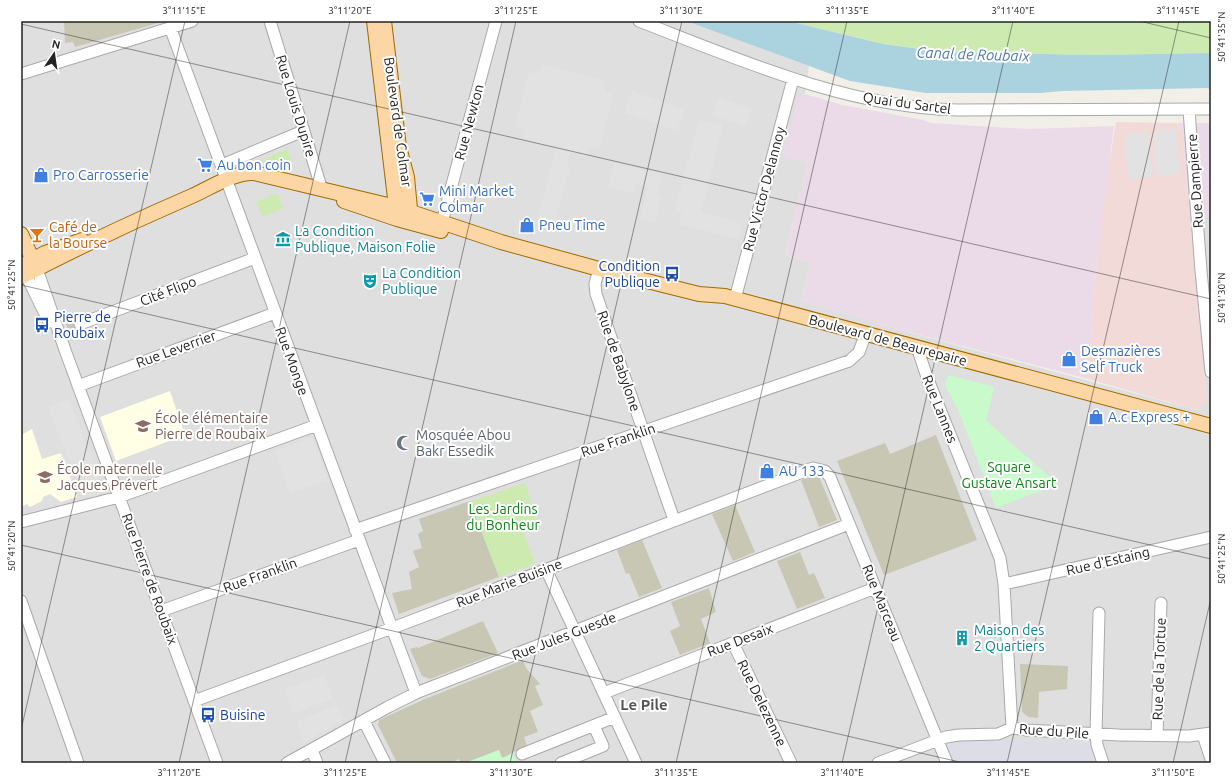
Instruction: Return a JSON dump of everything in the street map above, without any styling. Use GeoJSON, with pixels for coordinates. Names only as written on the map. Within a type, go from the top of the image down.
{"type":"FeatureCollection","features":[{"type":"Feature","properties":{"kind":"main road","name":"Boulevard de Colmar"},"geometry":{"type":"LineString","coordinates":[[374,21],[403,215]]}},
{"type":"Feature","properties":{"kind":"main road","name":"Boulevard de Colmar"},"geometry":{"type":"LineString","coordinates":[[384,21],[400,150],[406,169],[403,215]]}},
{"type":"Feature","properties":{"kind":"main road","name":"Boulevard de Beaurepaire"},"geometry":{"type":"LineString","coordinates":[[26,269],[53,250],[126,225],[227,180],[245,174],[254,173],[322,190],[353,205],[442,222],[501,242],[599,269],[699,294],[723,296],[735,299],[918,347],[965,361],[1211,424]]}},
{"type":"Feature","properties":{"kind":"main road","name":"Boulevard de Beaurepaire"},"geometry":{"type":"LineString","coordinates":[[403,215],[503,246],[564,259]]}},
{"type":"Feature","properties":{"kind":"main road","name":"Rue Pierre de Roubaix"},"geometry":{"type":"LineString","coordinates":[[21,234],[26,269]]}},
{"type":"Feature","properties":{"kind":"street","name":"Rue Louis Dupire"},"geometry":{"type":"LineString","coordinates":[[270,21],[322,190]]}},
{"type":"Feature","properties":{"kind":"street","name":"Rue Newton"},"geometry":{"type":"LineString","coordinates":[[442,222],[496,21]]}},
{"type":"Feature","properties":{"kind":"street","name":"Quai du Sartel"},"geometry":{"type":"LineString","coordinates":[[639,21],[793,79],[850,94],[934,109],[1211,110]]}},
{"type":"Feature","properties":{"kind":"street"},"geometry":{"type":"LineString","coordinates":[[21,74],[185,22]]}},
{"type":"Feature","properties":{"kind":"street","name":"Rue Monge"},"geometry":{"type":"LineString","coordinates":[[170,27],[222,165],[316,426],[416,693]]}},
{"type":"Feature","properties":{"kind":"street","name":"Rue Victor Delannoy"},"geometry":{"type":"LineString","coordinates":[[735,299],[793,79]]}},
{"type":"Feature","properties":{"kind":"street","name":"Rue Dampierre"},"geometry":{"type":"LineString","coordinates":[[1189,110],[1211,372]]}},
{"type":"Feature","properties":{"kind":"street"},"geometry":{"type":"LineString","coordinates":[[222,165],[303,131]]}},
{"type":"Feature","properties":{"kind":"street","name":"Cité Flipo"},"geometry":{"type":"LineString","coordinates":[[80,324],[255,258]]}},
{"type":"Feature","properties":{"kind":"street","name":"Rue Pierre de Roubaix"},"geometry":{"type":"LineString","coordinates":[[26,269],[64,330],[65,350]]}},
{"type":"Feature","properties":{"kind":"street","name":"Rue Pierre de Roubaix"},"geometry":{"type":"LineString","coordinates":[[26,269],[65,350],[217,763]]}},
{"type":"Feature","properties":{"kind":"street","name":"Rue de Babylone"},"geometry":{"type":"LineString","coordinates":[[599,269],[595,284],[596,294],[674,520]]}},
{"type":"Feature","properties":{"kind":"street","name":"Rue Leverrier"},"geometry":{"type":"LineString","coordinates":[[78,386],[275,313]]}},
{"type":"Feature","properties":{"kind":"street","name":"Rue Franklin"},"geometry":{"type":"LineString","coordinates":[[161,611],[357,535],[644,431],[849,361],[860,352],[866,333]]}},
{"type":"Feature","properties":{"kind":"street","name":"Rue Lannes"},"geometry":{"type":"LineString","coordinates":[[918,347],[927,377],[997,550],[1004,584],[1012,728]]}},
{"type":"Feature","properties":{"kind":"street"},"geometry":{"type":"LineString","coordinates":[[21,522],[119,498],[316,426]]}},
{"type":"Feature","properties":{"kind":"street","name":"Rue Marie Buisine"},"geometry":{"type":"LineString","coordinates":[[194,700],[392,628],[806,469],[813,468],[822,470]]}},
{"type":"Feature","properties":{"kind":"street","name":"Rue Marceau"},"geometry":{"type":"LineString","coordinates":[[822,470],[830,477],[946,763]]}},
{"type":"Feature","properties":{"kind":"street","name":"Rue Jules Guesde"},"geometry":{"type":"LineString","coordinates":[[287,763],[416,693],[849,524]]}},
{"type":"Feature","properties":{"kind":"street","name":"Rue d'Estaing"},"geometry":{"type":"LineString","coordinates":[[1004,584],[1211,538]]}},
{"type":"Feature","properties":{"kind":"street"},"geometry":{"type":"LineString","coordinates":[[546,569],[616,717],[636,763]]}},
{"type":"Feature","properties":{"kind":"street","name":"Rue Desaix"},"geometry":{"type":"LineString","coordinates":[[604,693],[875,588]]}},
{"type":"Feature","properties":{"kind":"street"},"geometry":{"type":"LineString","coordinates":[[21,601],[78,763]]}},
{"type":"Feature","properties":{"kind":"street","name":"Rue de la Tortue"},"geometry":{"type":"LineString","coordinates":[[1157,736],[1161,603]]}},
{"type":"Feature","properties":{"kind":"street"},"geometry":{"type":"LineString","coordinates":[[1099,613],[1096,734],[1097,745],[1103,763]]}},
{"type":"Feature","properties":{"kind":"street","name":"Rue Delezenne"},"geometry":{"type":"LineString","coordinates":[[733,643],[791,763]]}},
{"type":"Feature","properties":{"kind":"street"},"geometry":{"type":"LineString","coordinates":[[522,754],[616,717]]}},
{"type":"Feature","properties":{"kind":"street"},"geometry":{"type":"LineString","coordinates":[[364,721],[385,763]]}},
{"type":"Feature","properties":{"kind":"street"},"geometry":{"type":"LineString","coordinates":[[561,763],[603,746],[594,726]]}},
{"type":"Feature","properties":{"kind":"street","name":"Rue du Pile"},"geometry":{"type":"LineString","coordinates":[[878,763],[937,740],[959,735],[998,734],[1012,728],[1096,734],[1157,736],[1207,734]]}},
{"type":"Feature","properties":{"kind":"street"},"geometry":{"type":"LineString","coordinates":[[1207,734],[1211,759]]}},
{"type":"Feature","properties":{"kind":"street"},"geometry":{"type":"LineString","coordinates":[[312,750],[317,763]]}},
{"type":"Feature","properties":{"kind":"shaded area"},"geometry":{"type":"Polygon","coordinates":[[[21,21],[686,21],[809,66],[805,94],[798,98],[808,163],[785,255],[811,262],[801,301],[871,320],[871,322],[1197,410],[1207,402],[1190,217],[1211,216],[1211,763],[21,763],[21,21]]]}},
{"type":"Feature","properties":{"kind":"shaded area"},"geometry":{"type":"Polygon","coordinates":[[[64,21],[165,21],[75,47],[73,42],[65,43],[64,21]]]}},
{"type":"Feature","properties":{"kind":"shaded area"},"geometry":{"type":"Polygon","coordinates":[[[543,64],[605,81],[603,89],[606,89],[606,93],[613,94],[600,148],[592,146],[592,149],[588,149],[586,156],[572,153],[567,161],[570,168],[554,224],[537,220],[556,148],[523,139],[525,132],[522,131],[523,128],[515,126],[529,71],[536,74],[540,71],[543,64]]]}},
{"type":"Feature","properties":{"kind":"shaded area"},"geometry":{"type":"Polygon","coordinates":[[[632,91],[685,110],[677,131],[624,112],[632,91]]]}},
{"type":"Feature","properties":{"kind":"shaded area"},"geometry":{"type":"Polygon","coordinates":[[[805,94],[843,105],[923,120],[931,123],[1028,129],[1114,126],[1097,258],[1088,379],[871,322],[871,320],[801,301],[811,262],[785,255],[808,163],[782,157],[798,98],[805,94]]]}},
{"type":"Feature","properties":{"kind":"shaded area"},"geometry":{"type":"Polygon","coordinates":[[[719,97],[752,109],[745,127],[712,115],[719,97]]]}},
{"type":"Feature","properties":{"kind":"shaded area"},"geometry":{"type":"Polygon","coordinates":[[[699,120],[723,125],[701,212],[743,224],[739,239],[679,224],[682,213],[675,209],[699,120]]]}},
{"type":"Feature","properties":{"kind":"shaded area"},"geometry":{"type":"Polygon","coordinates":[[[1116,122],[1175,123],[1182,129],[1207,402],[1197,410],[1088,379],[1097,258],[1104,196],[1116,122]]]}},
{"type":"Feature","properties":{"kind":"shaded area"},"geometry":{"type":"Polygon","coordinates":[[[1175,123],[1211,123],[1211,216],[1190,217],[1182,129],[1175,123]]]}},
{"type":"Feature","properties":{"kind":"shaded area"},"geometry":{"type":"Polygon","coordinates":[[[1175,129],[1180,174],[1157,176],[1153,131],[1175,129]]]}},
{"type":"Feature","properties":{"kind":"shaded area"},"geometry":{"type":"Polygon","coordinates":[[[1148,132],[1153,177],[1127,179],[1125,133],[1148,132]]]}},
{"type":"Feature","properties":{"kind":"shaded area"},"geometry":{"type":"Polygon","coordinates":[[[614,163],[662,175],[657,196],[661,197],[655,223],[640,219],[648,187],[636,184],[634,193],[608,187],[614,163]]]}},
{"type":"Feature","properties":{"kind":"shaded area","name":"École élémentaire Pierre de Roubaix"},"geometry":{"type":"Polygon","coordinates":[[[170,391],[185,435],[116,461],[100,417],[170,391]]]}},
{"type":"Feature","properties":{"kind":"shaded area"},"geometry":{"type":"Polygon","coordinates":[[[69,399],[100,482],[80,489],[48,407],[69,399]]]}},
{"type":"Feature","properties":{"kind":"shaded area","name":"École maternelle Jacques Prévert"},"geometry":{"type":"Polygon","coordinates":[[[32,429],[42,459],[61,453],[77,497],[61,502],[50,494],[43,497],[42,501],[30,507],[27,504],[21,507],[21,435],[32,429]]]}},
{"type":"Feature","properties":{"kind":"shaded area"},"geometry":{"type":"Polygon","coordinates":[[[936,435],[977,540],[884,575],[837,461],[885,443],[890,454],[936,435]]]}},
{"type":"Feature","properties":{"kind":"shaded area"},"geometry":{"type":"Polygon","coordinates":[[[312,437],[328,480],[290,493],[275,451],[312,437]]]}},
{"type":"Feature","properties":{"kind":"shaded area"},"geometry":{"type":"Polygon","coordinates":[[[818,474],[837,520],[819,527],[801,480],[818,474]]]}},
{"type":"Feature","properties":{"kind":"shaded area"},"geometry":{"type":"Polygon","coordinates":[[[470,501],[499,577],[399,614],[392,593],[412,589],[409,572],[419,567],[413,551],[422,548],[418,534],[423,531],[419,519],[470,501]]]}},
{"type":"Feature","properties":{"kind":"shaded area"},"geometry":{"type":"Polygon","coordinates":[[[735,505],[755,552],[733,561],[712,514],[735,505]]]}},
{"type":"Feature","properties":{"kind":"shaded area"},"geometry":{"type":"Polygon","coordinates":[[[642,540],[662,588],[639,597],[629,573],[626,574],[617,550],[642,540]]]}},
{"type":"Feature","properties":{"kind":"shaded area"},"geometry":{"type":"Polygon","coordinates":[[[800,552],[809,575],[814,573],[825,598],[797,609],[777,561],[800,552]]]}},
{"type":"Feature","properties":{"kind":"shaded area"},"geometry":{"type":"Polygon","coordinates":[[[709,588],[716,612],[701,619],[710,643],[680,655],[670,631],[680,626],[671,602],[709,588]]]}},
{"type":"Feature","properties":{"kind":"shaded area"},"geometry":{"type":"Polygon","coordinates":[[[483,621],[498,653],[430,679],[422,676],[410,649],[418,648],[483,621]]]}},
{"type":"Feature","properties":{"kind":"shaded area"},"geometry":{"type":"Polygon","coordinates":[[[523,660],[526,668],[540,684],[535,686],[543,705],[530,711],[538,732],[524,737],[527,746],[502,758],[499,750],[465,763],[461,763],[459,759],[451,763],[397,763],[378,725],[379,720],[425,699],[523,660]]]}},
{"type":"Feature","properties":{"kind":"shaded area"},"geometry":{"type":"Polygon","coordinates":[[[1020,664],[1068,666],[1067,689],[1039,692],[1038,718],[1028,717],[1022,712],[1020,664]]]}},
{"type":"Feature","properties":{"kind":"shaded area"},"geometry":{"type":"Polygon","coordinates":[[[324,675],[333,698],[293,714],[285,689],[324,675]]]}},
{"type":"Feature","properties":{"kind":"shaded area"},"geometry":{"type":"Polygon","coordinates":[[[337,705],[344,720],[304,742],[296,722],[337,705]]]}},
{"type":"Feature","properties":{"kind":"shaded area"},"geometry":{"type":"Polygon","coordinates":[[[965,739],[1089,744],[1096,763],[950,763],[944,748],[946,743],[965,739]]]}},
{"type":"Feature","properties":{"kind":"green space"},"geometry":{"type":"Polygon","coordinates":[[[788,21],[1211,21],[1211,53],[1097,55],[942,52],[883,44],[788,21]]]}},
{"type":"Feature","properties":{"kind":"green space"},"geometry":{"type":"Polygon","coordinates":[[[287,149],[293,167],[260,161],[287,149]]]}},
{"type":"Feature","properties":{"kind":"green space"},"geometry":{"type":"Polygon","coordinates":[[[277,193],[283,208],[263,217],[256,202],[277,193]]]}},
{"type":"Feature","properties":{"kind":"green space","name":"Square Gustave Ansart"},"geometry":{"type":"Polygon","coordinates":[[[948,375],[994,387],[986,421],[1056,482],[1056,485],[996,508],[957,407],[945,386],[948,375]]]}},
{"type":"Feature","properties":{"kind":"green space","name":"Les Jardins du Bonheur"},"geometry":{"type":"Polygon","coordinates":[[[525,483],[538,525],[523,531],[535,564],[499,577],[470,501],[525,483]]]}},
{"type":"Feature","properties":{"kind":"green space"},"geometry":{"type":"Polygon","coordinates":[[[499,750],[502,758],[513,754],[516,763],[465,763],[499,750]]]}},
{"type":"Feature","properties":{"kind":"water","name":"Canal de Roubaix"},"geometry":{"type":"Polygon","coordinates":[[[686,21],[788,21],[883,44],[942,52],[1097,55],[1211,53],[1211,91],[1208,88],[1062,91],[1040,93],[926,93],[850,81],[686,21]]]}},
{"type":"Feature","properties":{"kind":"tunnel"},"geometry":{"type":"LineString","coordinates":[[68,329],[80,324]]}},
{"type":"Feature","properties":{"kind":"place","name":"Au bon coin"},"geometry":{"type":"Point","coordinates":[205,165]}},
{"type":"Feature","properties":{"kind":"place","name":"Pro Carrosserie"},"geometry":{"type":"Point","coordinates":[41,175]}},
{"type":"Feature","properties":{"kind":"place","name":"Mini Market Colmar"},"geometry":{"type":"Point","coordinates":[427,199]}},
{"type":"Feature","properties":{"kind":"place","name":"Pneu Time"},"geometry":{"type":"Point","coordinates":[527,225]}},
{"type":"Feature","properties":{"kind":"place","name":"Café de la Bourse"},"geometry":{"type":"Point","coordinates":[37,235]}},
{"type":"Feature","properties":{"kind":"place","name":"La Condition Publique, Maison Folie"},"geometry":{"type":"Point","coordinates":[283,239]}},
{"type":"Feature","properties":{"kind":"place","name":"Condition Publique"},"geometry":{"type":"Point","coordinates":[672,274]}},
{"type":"Feature","properties":{"kind":"place","name":"La Condition Publique"},"geometry":{"type":"Point","coordinates":[370,281]}},
{"type":"Feature","properties":{"kind":"place","name":"Pierre de Roubaix"},"geometry":{"type":"Point","coordinates":[42,325]}},
{"type":"Feature","properties":{"kind":"place","name":"Desmazières Self Truck"},"geometry":{"type":"Point","coordinates":[1069,359]}},
{"type":"Feature","properties":{"kind":"place","name":"A.c Express +"},"geometry":{"type":"Point","coordinates":[1096,417]}},
{"type":"Feature","properties":{"kind":"place","name":"École élémentaire Pierre de Roubaix"},"geometry":{"type":"Point","coordinates":[143,426]}},
{"type":"Feature","properties":{"kind":"place","name":"Mosquée Abou Bakr Essedik"},"geometry":{"type":"Point","coordinates":[404,443]}},
{"type":"Feature","properties":{"kind":"place","name":"AU 133"},"geometry":{"type":"Point","coordinates":[767,471]}},
{"type":"Feature","properties":{"kind":"place","name":"École maternelle Jacques Prévert"},"geometry":{"type":"Point","coordinates":[45,477]}},
{"type":"Feature","properties":{"kind":"place","name":"Maison des 2 Quartiers"},"geometry":{"type":"Point","coordinates":[962,638]}},
{"type":"Feature","properties":{"kind":"place","name":"Buisine"},"geometry":{"type":"Point","coordinates":[208,715]}},
{"type":"Feature","properties":{"kind":"district","name":"Le Pile"},"geometry":{"type":"Point","coordinates":[644,704]}}]}
